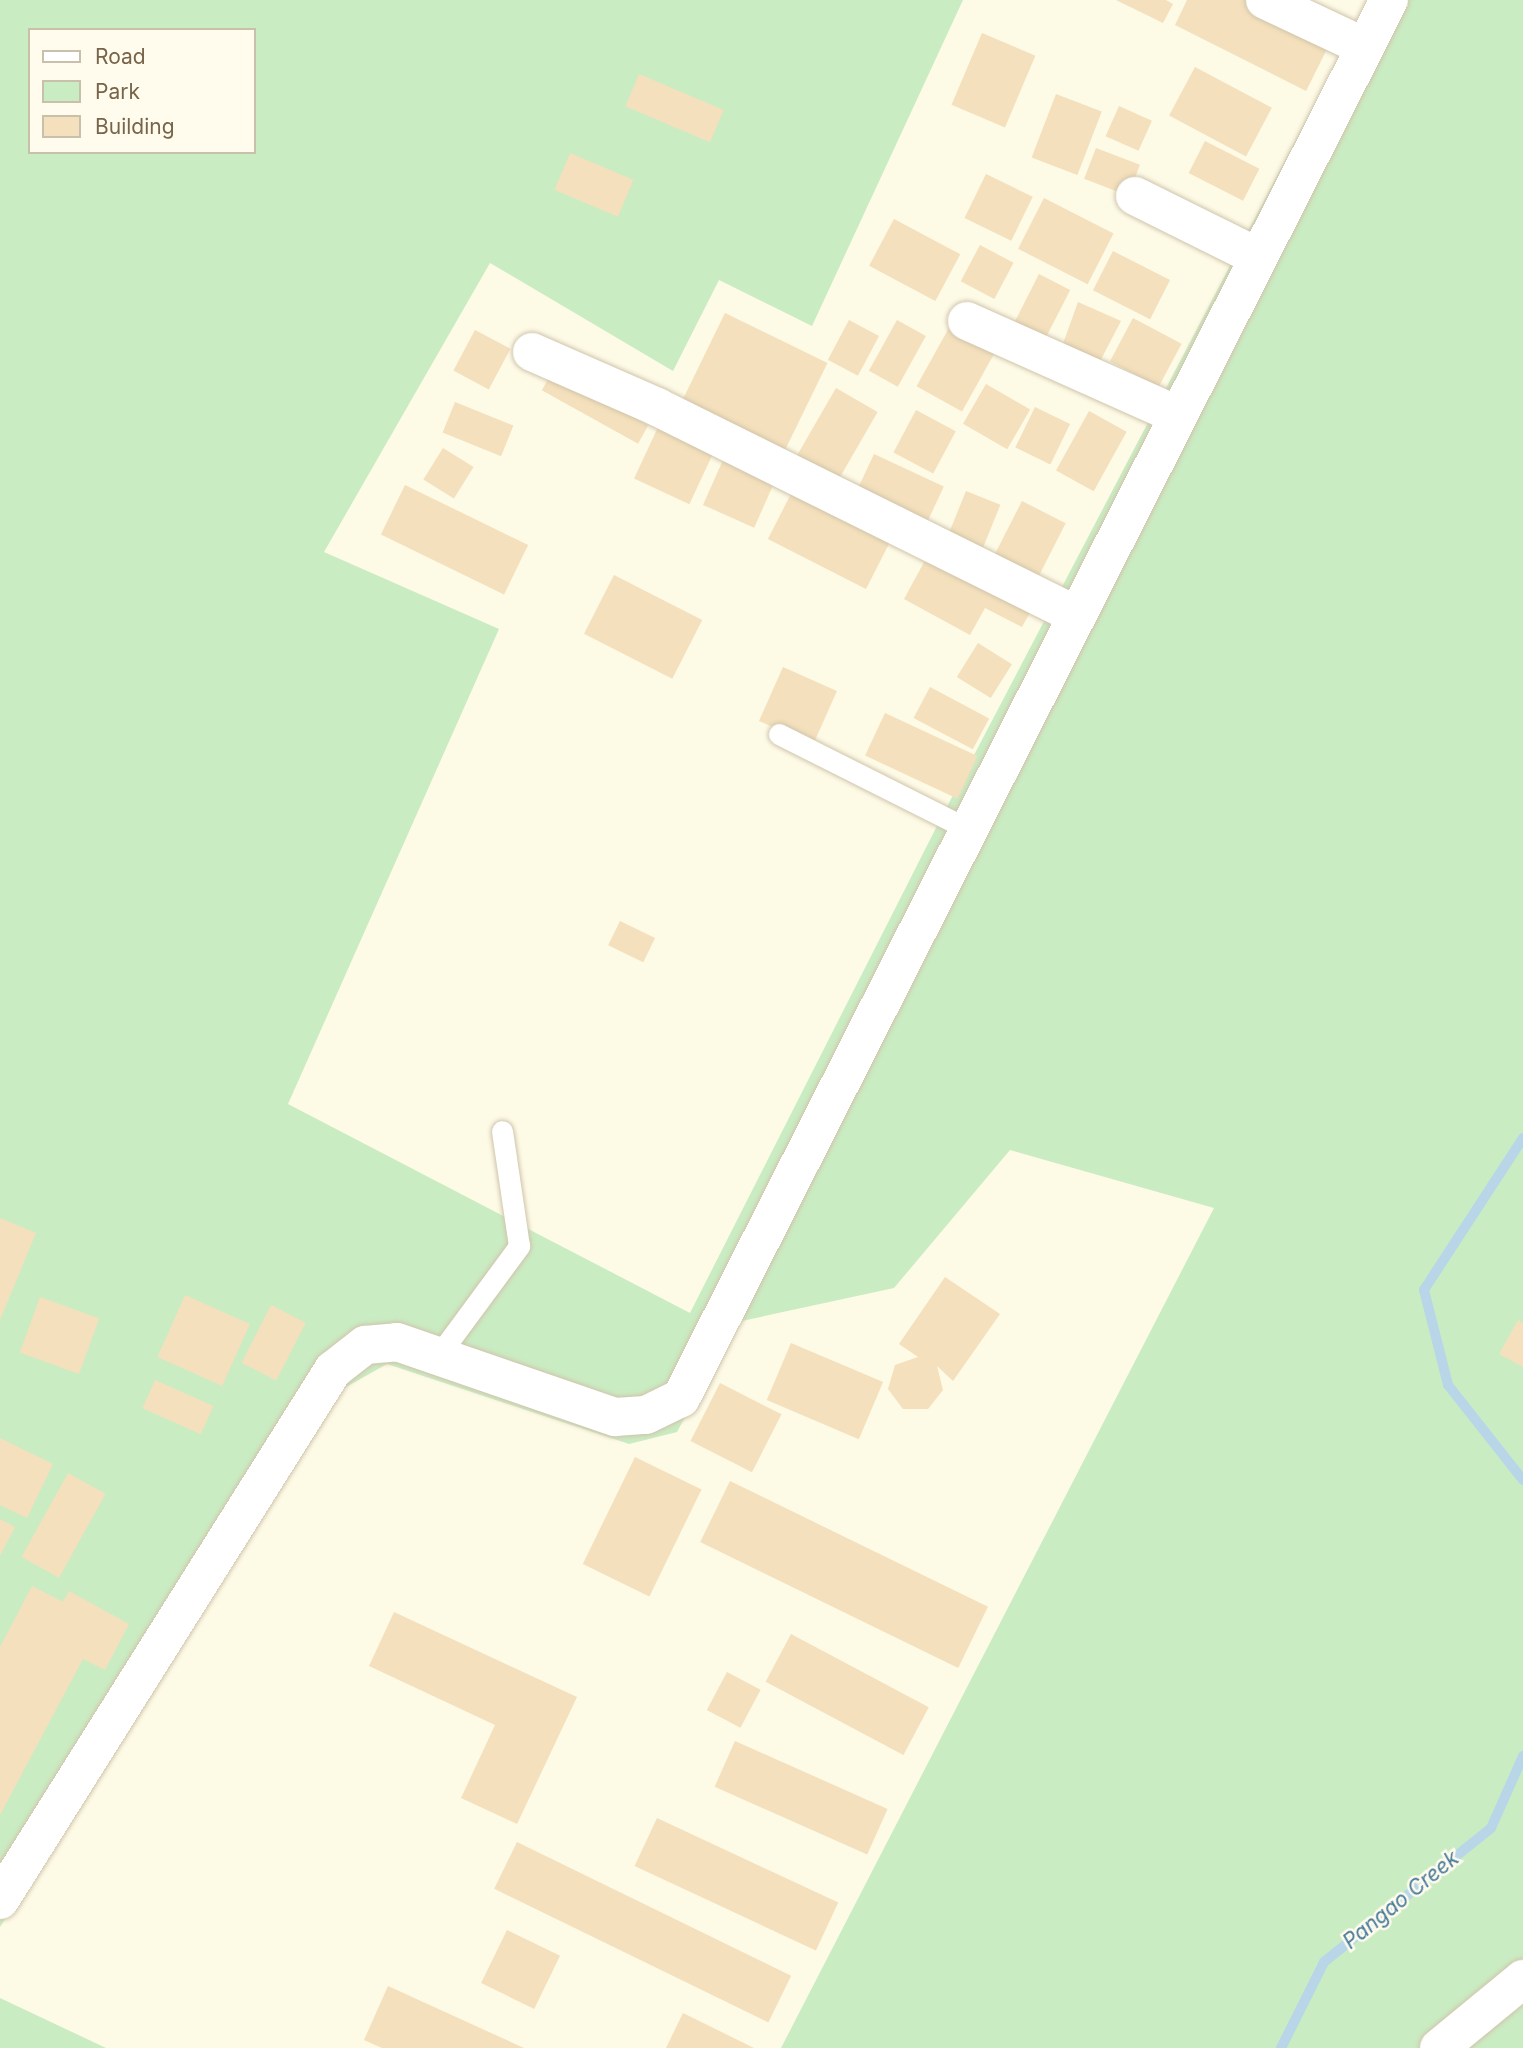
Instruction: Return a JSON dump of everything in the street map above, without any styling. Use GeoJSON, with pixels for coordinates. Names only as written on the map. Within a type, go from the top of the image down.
{"type":"FeatureCollection","features":[{"type":"Feature","properties":{"kind":"street"},"geometry":{"type":"LineString","coordinates":[[1265,0],[1365,47]]}},
{"type":"Feature","properties":{"kind":"street"},"geometry":{"type":"LineString","coordinates":[[0,1900],[333,1370],[365,1345],[397,1342],[615,1417],[646,1415],[681,1398],[1388,0]]}},
{"type":"Feature","properties":{"kind":"street"},"geometry":{"type":"LineString","coordinates":[[1135,196],[1258,257]]}},
{"type":"Feature","properties":{"kind":"street"},"geometry":{"type":"LineString","coordinates":[[967,321],[1177,415]]}},
{"type":"Feature","properties":{"kind":"street"},"geometry":{"type":"LineString","coordinates":[[532,352],[657,407],[1076,615]]}},
{"type":"Feature","properties":{"kind":"street"},"geometry":{"type":"LineString","coordinates":[[1439,2048],[1523,1979]]}},
{"type":"Feature","properties":{"kind":"lane"},"geometry":{"type":"LineString","coordinates":[[779,734],[970,830]]}},
{"type":"Feature","properties":{"kind":"lane"},"geometry":{"type":"LineString","coordinates":[[438,1356],[519,1246],[502,1131]]}},
{"type":"Feature","properties":{"kind":"green space"},"geometry":{"type":"Polygon","coordinates":[[[0,0],[963,0],[812,326],[719,280],[673,371],[490,263],[324,552],[499,629],[288,1104],[690,1313],[939,822],[1369,0],[1523,0],[1523,2048],[781,2048],[1214,1208],[1010,1150],[894,1288],[737,1322],[677,1432],[629,1444],[387,1364],[339,1391],[0,1927],[0,0]]]}},
{"type":"Feature","properties":{"kind":"green space"},"geometry":{"type":"Polygon","coordinates":[[[0,1998],[106,2048],[0,2048],[0,1998]]]}},
{"type":"Feature","properties":{"kind":"building"},"geometry":{"type":"Polygon","coordinates":[[[1116,0],[1166,0],[1173,4],[1163,23],[1116,0]]]}},
{"type":"Feature","properties":{"kind":"building"},"geometry":{"type":"Polygon","coordinates":[[[1187,0],[1254,0],[1332,39],[1306,91],[1175,25],[1187,0]]]}},
{"type":"Feature","properties":{"kind":"building"},"geometry":{"type":"Polygon","coordinates":[[[982,33],[1035,56],[1005,127],[952,105],[982,33]]]}},
{"type":"Feature","properties":{"kind":"building"},"geometry":{"type":"Polygon","coordinates":[[[1195,67],[1272,108],[1246,156],[1169,116],[1195,67]]]}},
{"type":"Feature","properties":{"kind":"building"},"geometry":{"type":"Polygon","coordinates":[[[639,74],[724,110],[710,142],[625,106],[639,74]]]}},
{"type":"Feature","properties":{"kind":"building"},"geometry":{"type":"Polygon","coordinates":[[[1056,94],[1102,112],[1077,175],[1032,157],[1056,94]]]}},
{"type":"Feature","properties":{"kind":"building"},"geometry":{"type":"Polygon","coordinates":[[[1119,106],[1152,121],[1138,151],[1106,136],[1119,106]]]}},
{"type":"Feature","properties":{"kind":"building"},"geometry":{"type":"Polygon","coordinates":[[[1205,141],[1259,169],[1243,201],[1189,173],[1205,141]]]}},
{"type":"Feature","properties":{"kind":"building"},"geometry":{"type":"Polygon","coordinates":[[[1096,148],[1140,165],[1128,196],[1084,179],[1096,148]]]}},
{"type":"Feature","properties":{"kind":"building"},"geometry":{"type":"Polygon","coordinates":[[[570,153],[634,180],[618,217],[554,190],[570,153]]]}},
{"type":"Feature","properties":{"kind":"building"},"geometry":{"type":"Polygon","coordinates":[[[986,174],[1033,197],[1011,241],[965,218],[986,174]]]}},
{"type":"Feature","properties":{"kind":"building"},"geometry":{"type":"Polygon","coordinates":[[[1044,198],[1113,233],[1088,284],[1018,249],[1044,198]]]}},
{"type":"Feature","properties":{"kind":"building"},"geometry":{"type":"Polygon","coordinates":[[[894,219],[960,254],[935,301],[869,266],[894,219]]]}},
{"type":"Feature","properties":{"kind":"building"},"geometry":{"type":"Polygon","coordinates":[[[980,245],[1014,263],[994,299],[961,281],[980,245]]]}},
{"type":"Feature","properties":{"kind":"building"},"geometry":{"type":"Polygon","coordinates":[[[1113,251],[1170,280],[1150,319],[1093,290],[1113,251]]]}},
{"type":"Feature","properties":{"kind":"building"},"geometry":{"type":"Polygon","coordinates":[[[1039,274],[1070,290],[1042,346],[1010,330],[1039,274]]]}},
{"type":"Feature","properties":{"kind":"building"},"geometry":{"type":"Polygon","coordinates":[[[1078,302],[1121,321],[1096,369],[1060,352],[1078,302]]]}},
{"type":"Feature","properties":{"kind":"building"},"geometry":{"type":"Polygon","coordinates":[[[725,313],[827,363],[781,458],[679,408],[725,313]]]}},
{"type":"Feature","properties":{"kind":"building"},"geometry":{"type":"Polygon","coordinates":[[[1133,318],[1182,344],[1159,387],[1110,361],[1133,318]]]}},
{"type":"Feature","properties":{"kind":"building"},"geometry":{"type":"Polygon","coordinates":[[[849,320],[879,336],[858,376],[828,360],[849,320]]]}},
{"type":"Feature","properties":{"kind":"building"},"geometry":{"type":"Polygon","coordinates":[[[897,320],[926,336],[898,387],[869,371],[897,320]]]}},
{"type":"Feature","properties":{"kind":"building"},"geometry":{"type":"Polygon","coordinates":[[[950,326],[995,351],[962,412],[917,386],[950,326]]]}},
{"type":"Feature","properties":{"kind":"building"},"geometry":{"type":"Polygon","coordinates":[[[475,330],[510,349],[489,389],[453,371],[475,330]]]}},
{"type":"Feature","properties":{"kind":"building"},"geometry":{"type":"Polygon","coordinates":[[[552,372],[648,425],[638,444],[542,390],[552,372]]]}},
{"type":"Feature","properties":{"kind":"building"},"geometry":{"type":"Polygon","coordinates":[[[986,384],[1030,409],[1007,449],[963,424],[986,384]]]}},
{"type":"Feature","properties":{"kind":"building"},"geometry":{"type":"Polygon","coordinates":[[[836,388],[878,412],[837,483],[795,459],[836,388]]]}},
{"type":"Feature","properties":{"kind":"building"},"geometry":{"type":"Polygon","coordinates":[[[455,402],[513,426],[501,456],[443,433],[455,402]]]}},
{"type":"Feature","properties":{"kind":"building"},"geometry":{"type":"Polygon","coordinates":[[[1035,407],[1070,424],[1050,465],[1015,447],[1035,407]]]}},
{"type":"Feature","properties":{"kind":"building"},"geometry":{"type":"Polygon","coordinates":[[[916,410],[956,431],[933,474],[893,452],[916,410]]]}},
{"type":"Feature","properties":{"kind":"building"},"geometry":{"type":"Polygon","coordinates":[[[1089,411],[1127,432],[1094,491],[1056,470],[1089,411]]]}},
{"type":"Feature","properties":{"kind":"building"},"geometry":{"type":"Polygon","coordinates":[[[659,425],[714,451],[689,504],[634,478],[659,425]]]}},
{"type":"Feature","properties":{"kind":"building"},"geometry":{"type":"Polygon","coordinates":[[[443,448],[474,467],[454,498],[423,479],[443,448]]]}},
{"type":"Feature","properties":{"kind":"building"},"geometry":{"type":"Polygon","coordinates":[[[727,451],[778,474],[754,528],[703,505],[727,451]]]}},
{"type":"Feature","properties":{"kind":"building"},"geometry":{"type":"Polygon","coordinates":[[[874,454],[944,487],[923,532],[853,499],[874,454]]]}},
{"type":"Feature","properties":{"kind":"building"},"geometry":{"type":"Polygon","coordinates":[[[797,482],[895,532],[866,589],[768,539],[797,482]]]}},
{"type":"Feature","properties":{"kind":"building"},"geometry":{"type":"Polygon","coordinates":[[[405,485],[528,545],[504,594],[381,534],[405,485]]]}},
{"type":"Feature","properties":{"kind":"building"},"geometry":{"type":"Polygon","coordinates":[[[966,491],[1000,505],[981,553],[947,539],[966,491]]]}},
{"type":"Feature","properties":{"kind":"building"},"geometry":{"type":"Polygon","coordinates":[[[1022,501],[1066,523],[1035,584],[991,562],[1022,501]]]}},
{"type":"Feature","properties":{"kind":"building"},"geometry":{"type":"Polygon","coordinates":[[[929,553],[1036,602],[1022,627],[985,608],[970,635],[904,599],[929,553]]]}},
{"type":"Feature","properties":{"kind":"building"},"geometry":{"type":"Polygon","coordinates":[[[614,575],[702,620],[672,679],[584,634],[614,575]]]}},
{"type":"Feature","properties":{"kind":"building"},"geometry":{"type":"Polygon","coordinates":[[[978,643],[1012,664],[991,698],[957,677],[978,643]]]}},
{"type":"Feature","properties":{"kind":"building"},"geometry":{"type":"Polygon","coordinates":[[[783,667],[837,691],[813,745],[759,721],[783,667]]]}},
{"type":"Feature","properties":{"kind":"building"},"geometry":{"type":"Polygon","coordinates":[[[930,687],[989,718],[973,749],[914,718],[930,687]]]}},
{"type":"Feature","properties":{"kind":"building"},"geometry":{"type":"Polygon","coordinates":[[[885,713],[977,756],[958,799],[865,756],[885,713]]]}},
{"type":"Feature","properties":{"kind":"building"},"geometry":{"type":"Polygon","coordinates":[[[620,921],[655,938],[643,962],[608,945],[620,921]]]}},
{"type":"Feature","properties":{"kind":"building"},"geometry":{"type":"Polygon","coordinates":[[[0,1218],[36,1233],[0,1320],[0,1218]]]}},
{"type":"Feature","properties":{"kind":"building"},"geometry":{"type":"Polygon","coordinates":[[[945,1277],[1000,1314],[953,1381],[937,1366],[943,1390],[928,1409],[903,1409],[888,1389],[895,1365],[918,1357],[899,1344],[945,1277]]]}},
{"type":"Feature","properties":{"kind":"building"},"geometry":{"type":"Polygon","coordinates":[[[185,1295],[250,1324],[222,1386],[157,1357],[185,1295]]]}},
{"type":"Feature","properties":{"kind":"building"},"geometry":{"type":"Polygon","coordinates":[[[40,1297],[99,1319],[79,1374],[20,1352],[40,1297]]]}},
{"type":"Feature","properties":{"kind":"building"},"geometry":{"type":"Polygon","coordinates":[[[271,1305],[306,1323],[276,1381],[241,1363],[271,1305]]]}},
{"type":"Feature","properties":{"kind":"building"},"geometry":{"type":"Polygon","coordinates":[[[1518,1320],[1523,1323],[1523,1367],[1499,1354],[1518,1320]]]}},
{"type":"Feature","properties":{"kind":"building"},"geometry":{"type":"Polygon","coordinates":[[[791,1343],[883,1382],[859,1439],[767,1400],[791,1343]]]}},
{"type":"Feature","properties":{"kind":"building"},"geometry":{"type":"Polygon","coordinates":[[[155,1380],[213,1406],[201,1434],[142,1408],[155,1380]]]}},
{"type":"Feature","properties":{"kind":"building"},"geometry":{"type":"Polygon","coordinates":[[[720,1383],[781,1414],[752,1472],[690,1441],[720,1383]]]}},
{"type":"Feature","properties":{"kind":"building"},"geometry":{"type":"Polygon","coordinates":[[[0,1438],[53,1464],[27,1518],[0,1505],[0,1438]]]}},
{"type":"Feature","properties":{"kind":"building"},"geometry":{"type":"Polygon","coordinates":[[[635,1457],[702,1489],[649,1596],[583,1564],[635,1457]]]}},
{"type":"Feature","properties":{"kind":"building"},"geometry":{"type":"Polygon","coordinates":[[[68,1473],[106,1494],[59,1578],[21,1557],[68,1473]]]}},
{"type":"Feature","properties":{"kind":"building"},"geometry":{"type":"Polygon","coordinates":[[[730,1481],[988,1607],[958,1668],[700,1542],[730,1481]]]}},
{"type":"Feature","properties":{"kind":"building"},"geometry":{"type":"Polygon","coordinates":[[[0,1519],[15,1527],[0,1556],[0,1519]]]}},
{"type":"Feature","properties":{"kind":"building"},"geometry":{"type":"Polygon","coordinates":[[[32,1586],[63,1602],[69,1591],[129,1624],[105,1670],[83,1659],[0,1815],[0,1647],[32,1586]]]}},
{"type":"Feature","properties":{"kind":"building"},"geometry":{"type":"Polygon","coordinates":[[[394,1612],[577,1697],[517,1824],[461,1798],[495,1725],[369,1666],[394,1612]]]}},
{"type":"Feature","properties":{"kind":"building"},"geometry":{"type":"Polygon","coordinates":[[[791,1634],[929,1707],[903,1755],[766,1682],[791,1634]]]}},
{"type":"Feature","properties":{"kind":"building"},"geometry":{"type":"Polygon","coordinates":[[[727,1672],[761,1690],[740,1728],[707,1710],[727,1672]]]}},
{"type":"Feature","properties":{"kind":"building"},"geometry":{"type":"Polygon","coordinates":[[[735,1741],[888,1809],[867,1855],[715,1787],[735,1741]]]}},
{"type":"Feature","properties":{"kind":"building"},"geometry":{"type":"Polygon","coordinates":[[[657,1818],[838,1903],[816,1951],[635,1866],[657,1818]]]}},
{"type":"Feature","properties":{"kind":"building"},"geometry":{"type":"Polygon","coordinates":[[[517,1842],[791,1976],[768,2022],[494,1889],[517,1842]]]}},
{"type":"Feature","properties":{"kind":"building"},"geometry":{"type":"Polygon","coordinates":[[[507,1930],[560,1956],[534,2009],[481,1983],[507,1930]]]}},
{"type":"Feature","properties":{"kind":"building"},"geometry":{"type":"Polygon","coordinates":[[[388,1986],[524,2048],[382,2048],[364,2040],[388,1986]]]}},
{"type":"Feature","properties":{"kind":"building"},"geometry":{"type":"Polygon","coordinates":[[[683,2013],[754,2048],[666,2048],[683,2013]]]}},
{"type":"Feature","properties":{"kind":"waterway","name":"Pangao Creek"},"geometry":{"type":"LineString","coordinates":[[1523,1138],[1424,1290],[1448,1385],[1523,1480]]}},
{"type":"Feature","properties":{"kind":"waterway","name":"Pangao Creek"},"geometry":{"type":"LineString","coordinates":[[1281,2048],[1324,1962],[1491,1828],[1523,1756]]}}]}
